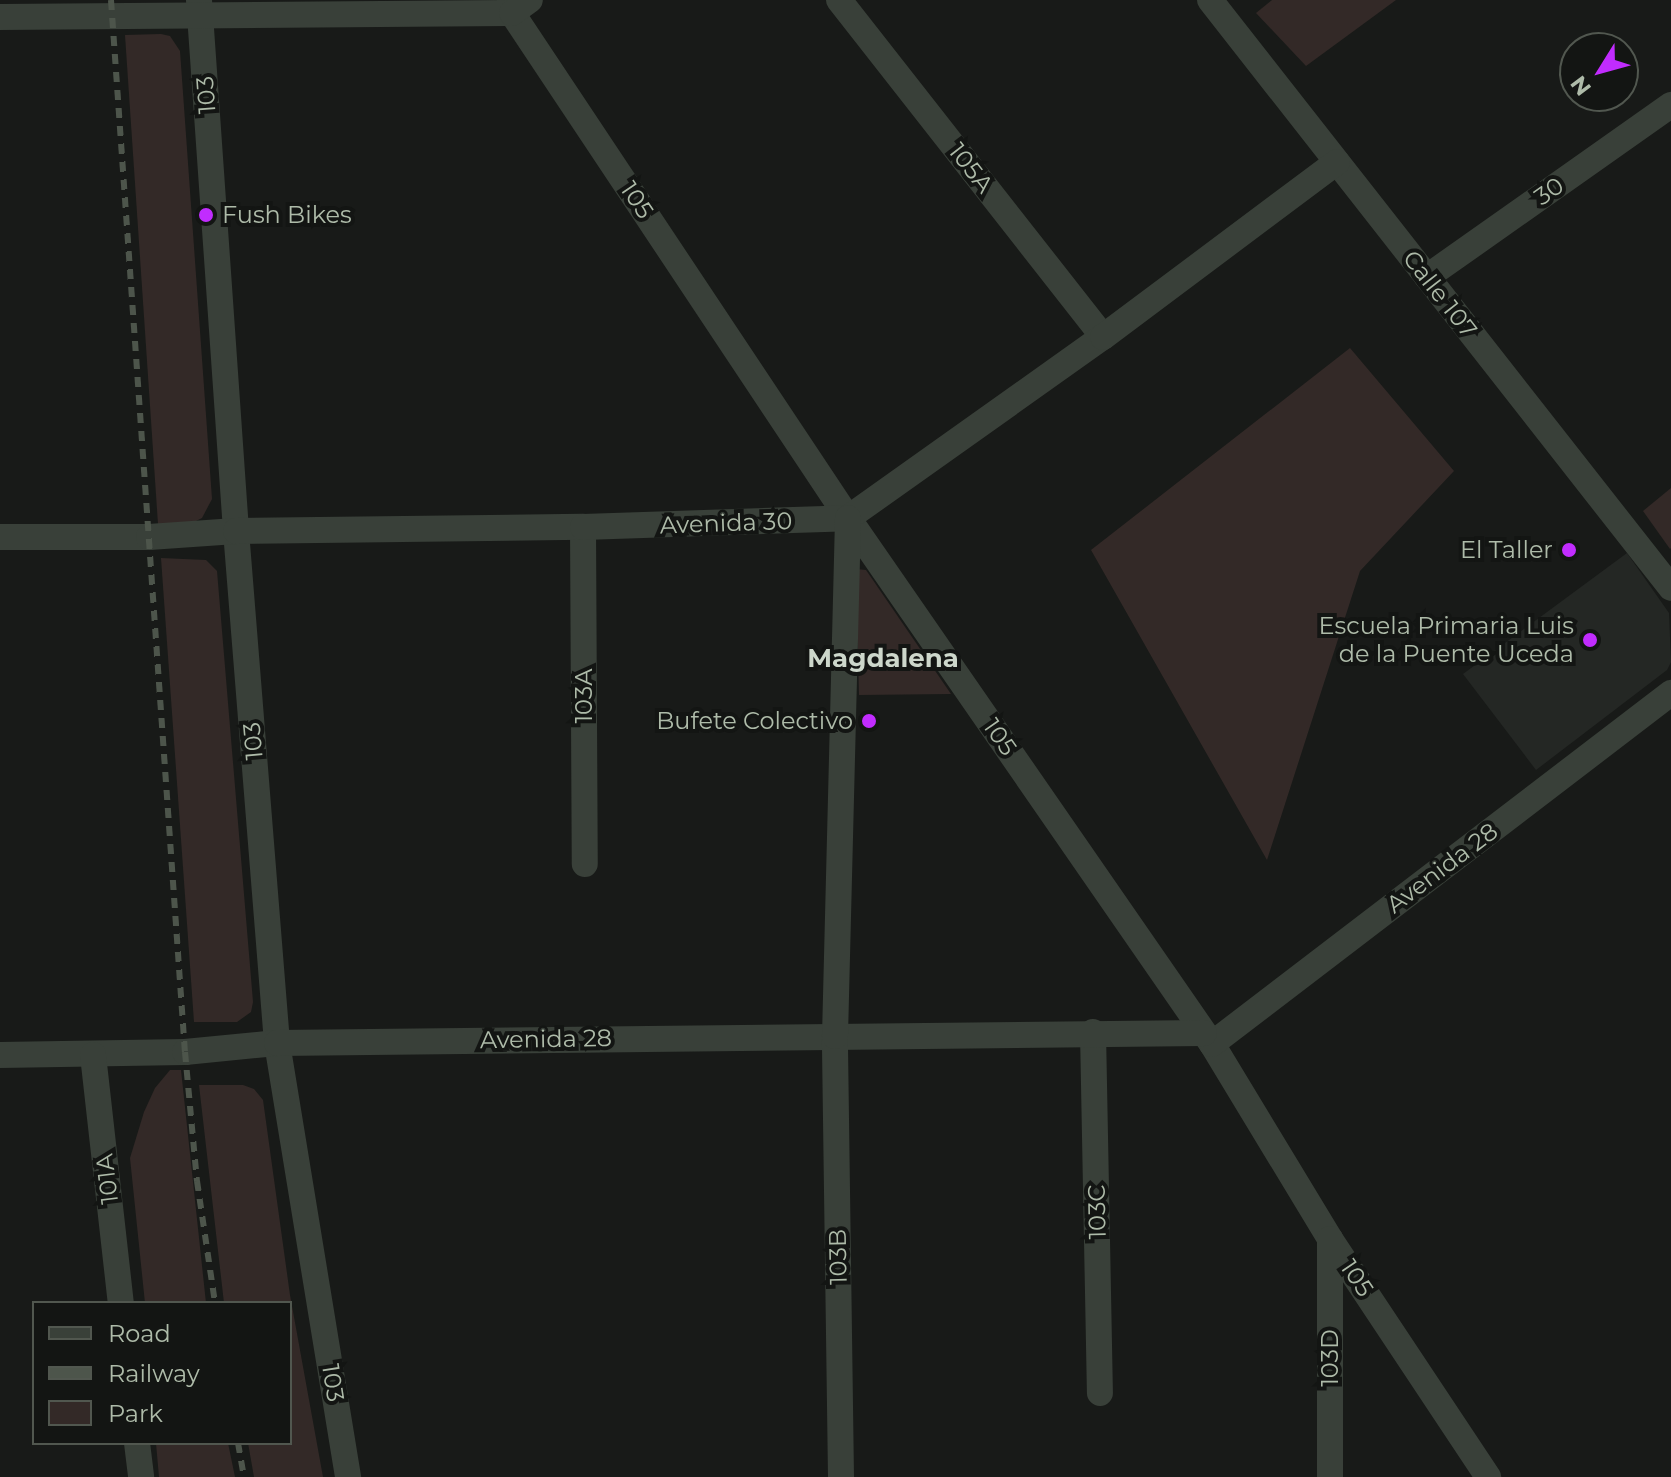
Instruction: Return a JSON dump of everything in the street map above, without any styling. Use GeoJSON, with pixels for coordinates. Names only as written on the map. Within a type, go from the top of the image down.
{"type":"FeatureCollection","features":[{"type":"Feature","properties":{"kind":"street","name":"105A"},"geometry":{"type":"LineString","coordinates":[[839,0],[1103,337]]}},
{"type":"Feature","properties":{"kind":"street","name":"Calle 107"},"geometry":{"type":"LineString","coordinates":[[1210,0],[1668,579]]}},
{"type":"Feature","properties":{"kind":"street"},"geometry":{"type":"LineString","coordinates":[[0,17],[200,8],[517,4]]}},
{"type":"Feature","properties":{"kind":"street","name":"105"},"geometry":{"type":"LineString","coordinates":[[517,4],[848,518],[1208,1038],[1330,1239],[1488,1477]]}},
{"type":"Feature","properties":{"kind":"street","name":"103"},"geometry":{"type":"LineString","coordinates":[[200,8],[236,531],[277,1043],[348,1477]]}},
{"type":"Feature","properties":{"kind":"street","name":"30"},"geometry":{"type":"LineString","coordinates":[[1427,277],[1671,105]]}},
{"type":"Feature","properties":{"kind":"street"},"geometry":{"type":"LineString","coordinates":[[848,518],[1103,337],[1337,162]]}},
{"type":"Feature","properties":{"kind":"street","name":"Avenida 30"},"geometry":{"type":"LineString","coordinates":[[0,537],[149,537],[236,531],[583,527],[848,518]]}},
{"type":"Feature","properties":{"kind":"street","name":"103B"},"geometry":{"type":"LineString","coordinates":[[841,1477],[835,1036],[848,518]]}},
{"type":"Feature","properties":{"kind":"street","name":"103A"},"geometry":{"type":"LineString","coordinates":[[583,527],[585,864]]}},
{"type":"Feature","properties":{"kind":"street","name":"Avenida 28"},"geometry":{"type":"LineString","coordinates":[[0,1055],[185,1052],[277,1043],[1093,1032],[1208,1038],[1671,693]]}},
{"type":"Feature","properties":{"kind":"street","name":"103C"},"geometry":{"type":"LineString","coordinates":[[1093,1032],[1100,1393]]}},
{"type":"Feature","properties":{"kind":"street","name":"101A"},"geometry":{"type":"LineString","coordinates":[[93,1055],[121,1301]]}},
{"type":"Feature","properties":{"kind":"street","name":"103D"},"geometry":{"type":"LineString","coordinates":[[1330,1239],[1330,1477]]}},
{"type":"Feature","properties":{"kind":"street"},"geometry":{"type":"LineString","coordinates":[[137,1445],[141,1477]]}},
{"type":"Feature","properties":{"kind":"shaded area","name":"Escuela Primaria Luis de la Puente Uceda"},"geometry":{"type":"Polygon","coordinates":[[[1627,553],[1669,613],[1671,662],[1667,670],[1536,770],[1463,674],[1627,553]]]}},
{"type":"Feature","properties":{"kind":"green space"},"geometry":{"type":"Polygon","coordinates":[[[1272,0],[1396,0],[1306,66],[1256,13],[1272,0]]]}},
{"type":"Feature","properties":{"kind":"green space"},"geometry":{"type":"Polygon","coordinates":[[[125,35],[170,36],[180,51],[212,499],[202,518],[192,523],[158,524],[125,35]]]}},
{"type":"Feature","properties":{"kind":"green space"},"geometry":{"type":"Polygon","coordinates":[[[1350,348],[1454,471],[1360,571],[1267,860],[1091,550],[1350,348]]]}},
{"type":"Feature","properties":{"kind":"green space"},"geometry":{"type":"Polygon","coordinates":[[[1671,488],[1671,548],[1670,549],[1643,511],[1671,488]]]}},
{"type":"Feature","properties":{"kind":"green space"},"geometry":{"type":"Polygon","coordinates":[[[161,558],[206,560],[217,571],[253,1002],[251,1012],[237,1022],[194,1022],[161,558]]]}},
{"type":"Feature","properties":{"kind":"green space"},"geometry":{"type":"Polygon","coordinates":[[[856,569],[866,570],[951,694],[859,695],[856,569]]]}},
{"type":"Feature","properties":{"kind":"green space"},"geometry":{"type":"Polygon","coordinates":[[[170,1070],[181,1070],[206,1301],[145,1301],[130,1158],[155,1088],[170,1070]]]}},
{"type":"Feature","properties":{"kind":"green space"},"geometry":{"type":"Polygon","coordinates":[[[199,1085],[243,1085],[254,1089],[263,1100],[291,1301],[224,1301],[199,1085]]]}},
{"type":"Feature","properties":{"kind":"green space"},"geometry":{"type":"Polygon","coordinates":[[[292,1306],[323,1477],[254,1477],[248,1445],[292,1445],[292,1306]]]}},
{"type":"Feature","properties":{"kind":"green space"},"geometry":{"type":"Polygon","coordinates":[[[156,1445],[228,1445],[235,1477],[159,1477],[156,1445]]]}},
{"type":"Feature","properties":{"kind":"railway"},"geometry":{"type":"LineString","coordinates":[[111,0],[185,1052],[197,1181],[215,1301]]}},
{"type":"Feature","properties":{"kind":"railway"},"geometry":{"type":"LineString","coordinates":[[238,1445],[244,1477]]}},
{"type":"Feature","properties":{"kind":"place","name":"Fush Bikes"},"geometry":{"type":"Point","coordinates":[206,215]}},
{"type":"Feature","properties":{"kind":"place","name":"El Taller"},"geometry":{"type":"Point","coordinates":[1569,550]}},
{"type":"Feature","properties":{"kind":"place","name":"Escuela Primaria Luis de la Puente Uceda"},"geometry":{"type":"Point","coordinates":[1590,640]}},
{"type":"Feature","properties":{"kind":"place","name":"Bufete Colectivo"},"geometry":{"type":"Point","coordinates":[869,721]}},
{"type":"Feature","properties":{"kind":"district","name":"Magdalena"},"geometry":{"type":"Point","coordinates":[883,659]}}]}
